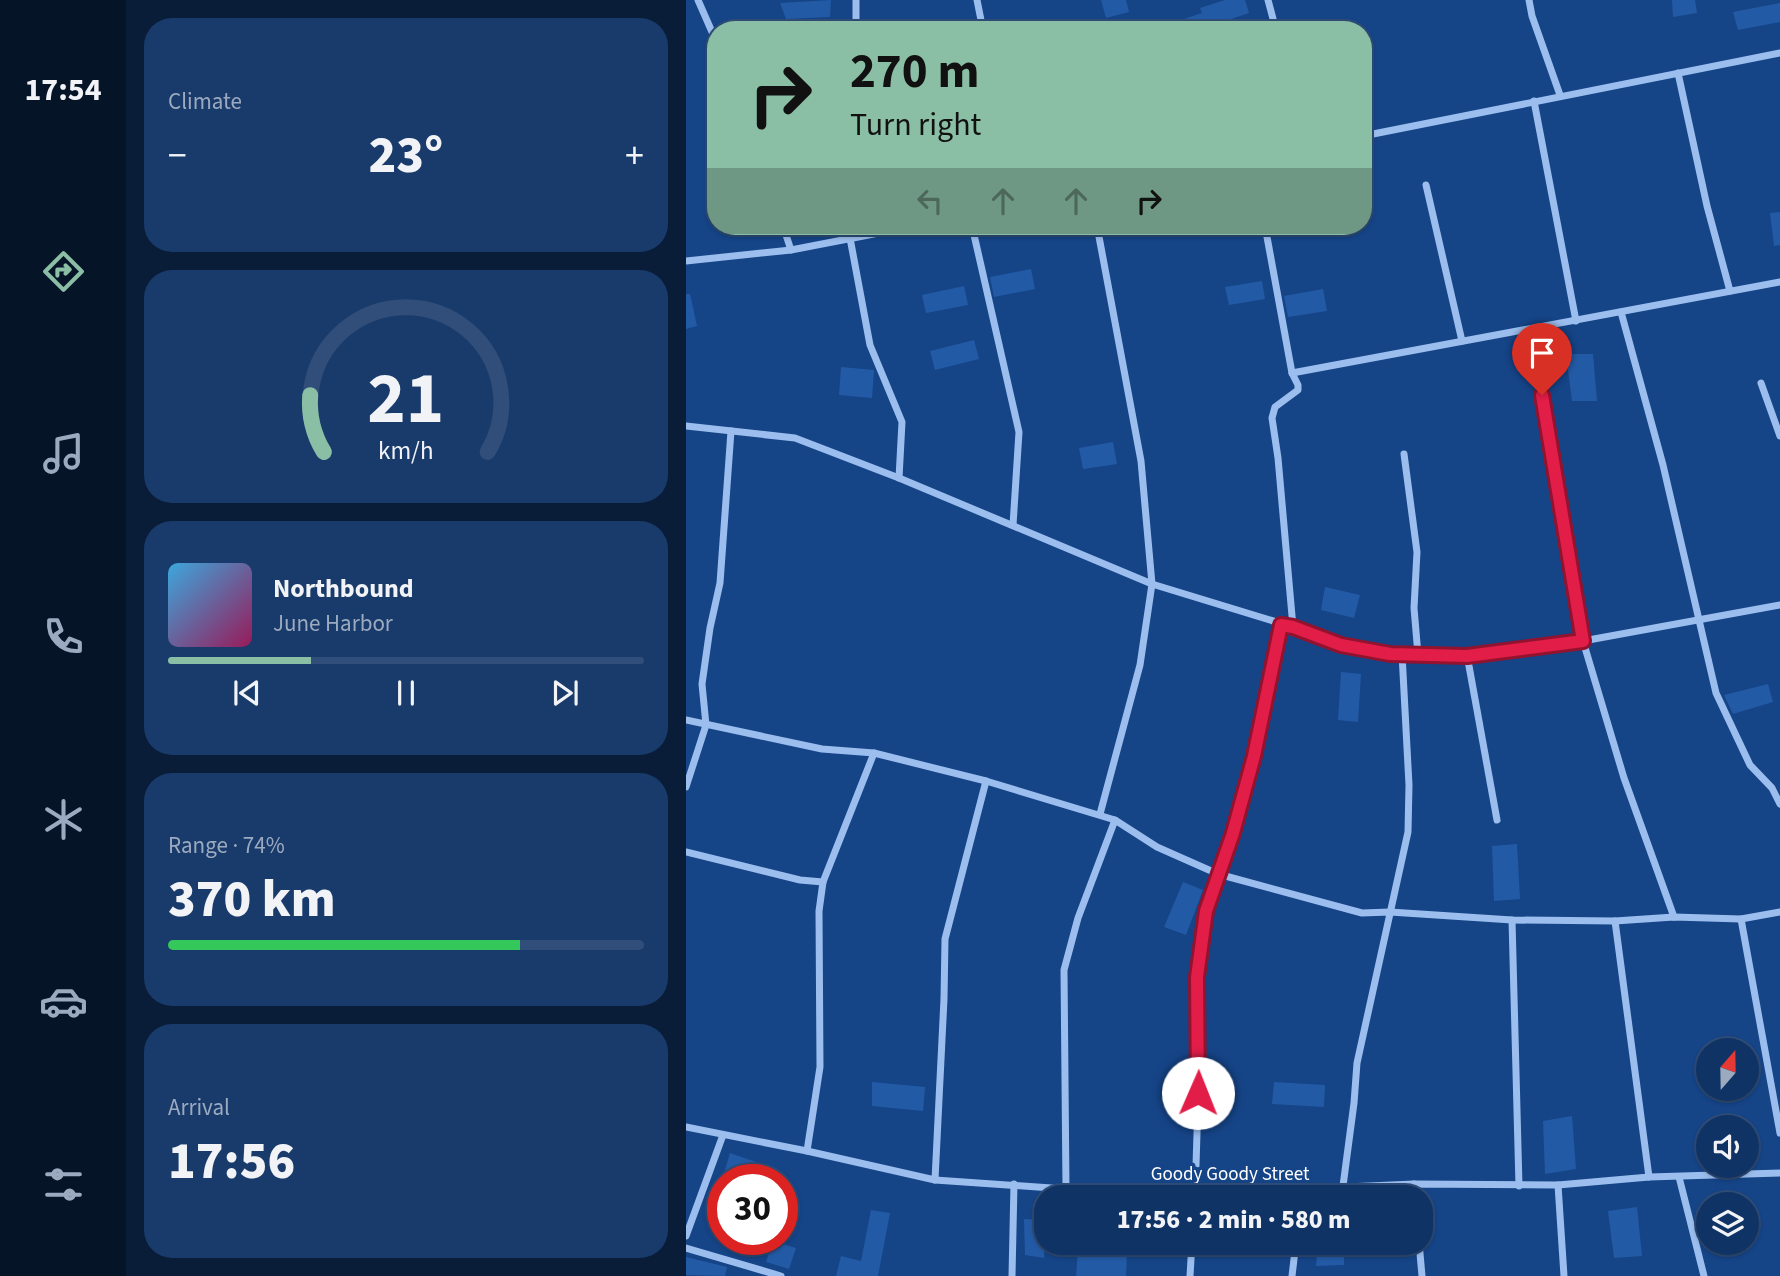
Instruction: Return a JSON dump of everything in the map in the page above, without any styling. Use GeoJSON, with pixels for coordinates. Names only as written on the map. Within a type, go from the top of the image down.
{"type":"FeatureCollection","features":[{"type":"Feature","properties":{"kind":"street"},"geometry":{"type":"LineString","coordinates":[[698,0],[707,21]]}},
{"type":"Feature","properties":{"kind":"street"},"geometry":{"type":"LineString","coordinates":[[856,0],[856,21]]}},
{"type":"Feature","properties":{"kind":"street"},"geometry":{"type":"LineString","coordinates":[[977,0],[981,21]]}},
{"type":"Feature","properties":{"kind":"street"},"geometry":{"type":"LineString","coordinates":[[1268,0],[1274,21]]}},
{"type":"Feature","properties":{"kind":"street"},"geometry":{"type":"LineString","coordinates":[[1529,0],[1560,96]]}},
{"type":"Feature","properties":{"kind":"street"},"geometry":{"type":"LineString","coordinates":[[1372,134],[1780,53]]}},
{"type":"Feature","properties":{"kind":"street"},"geometry":{"type":"LineString","coordinates":[[1678,73],[1707,206],[1730,291]]}},
{"type":"Feature","properties":{"kind":"street"},"geometry":{"type":"LineString","coordinates":[[1534,101],[1576,321]]}},
{"type":"Feature","properties":{"kind":"street"},"geometry":{"type":"LineString","coordinates":[[1426,185],[1462,341]]}},
{"type":"Feature","properties":{"kind":"street"},"geometry":{"type":"LineString","coordinates":[[786,235],[791,250]]}},
{"type":"Feature","properties":{"kind":"street"},"geometry":{"type":"LineString","coordinates":[[686,261],[791,250],[858,235]]}},
{"type":"Feature","properties":{"kind":"street"},"geometry":{"type":"LineString","coordinates":[[974,235],[1019,432],[1013,525]]}},
{"type":"Feature","properties":{"kind":"street"},"geometry":{"type":"LineString","coordinates":[[1099,235],[1141,461],[1152,583],[1140,665],[1100,814]]}},
{"type":"Feature","properties":{"kind":"street"},"geometry":{"type":"LineString","coordinates":[[1267,235],[1292,373],[1298,385],[1298,390],[1275,407],[1272,418],[1279,458],[1293,627]]}},
{"type":"Feature","properties":{"kind":"street"},"geometry":{"type":"LineString","coordinates":[[850,238],[870,345],[902,422],[899,478]]}},
{"type":"Feature","properties":{"kind":"street"},"geometry":{"type":"LineString","coordinates":[[1292,373],[1780,282]]}},
{"type":"Feature","properties":{"kind":"street"},"geometry":{"type":"LineString","coordinates":[[1621,312],[1662,465],[1716,693],[1750,765],[1772,788],[1780,804]]}},
{"type":"Feature","properties":{"kind":"street"},"geometry":{"type":"LineString","coordinates":[[1527,330],[1547,417],[1583,641],[1624,778],[1674,917]]}},
{"type":"Feature","properties":{"kind":"street"},"geometry":{"type":"LineString","coordinates":[[1761,383],[1780,436]]}},
{"type":"Feature","properties":{"kind":"street"},"geometry":{"type":"LineString","coordinates":[[686,426],[796,438],[1152,583],[1293,627],[1341,645],[1390,654],[1467,656],[1583,641],[1780,605]]}},
{"type":"Feature","properties":{"kind":"street"},"geometry":{"type":"LineString","coordinates":[[686,788],[706,725],[702,684],[720,583],[731,431]]}},
{"type":"Feature","properties":{"kind":"street"},"geometry":{"type":"LineString","coordinates":[[1404,454],[1417,552],[1414,608],[1418,655]]}},
{"type":"Feature","properties":{"kind":"street"},"geometry":{"type":"LineString","coordinates":[[1196,1185],[1198,962],[1206,911],[1233,833],[1254,756],[1281,625]]}},
{"type":"Feature","properties":{"kind":"street"},"geometry":{"type":"LineString","coordinates":[[1343,1185],[1357,1063],[1408,832],[1409,785],[1402,654]]}},
{"type":"Feature","properties":{"kind":"street"},"geometry":{"type":"LineString","coordinates":[[1467,656],[1497,820]]}},
{"type":"Feature","properties":{"kind":"street"},"geometry":{"type":"LineString","coordinates":[[686,720],[822,749],[874,753],[986,781],[1115,820],[1157,847],[1218,874],[1362,913],[1390,912],[1512,920],[1615,921],[1674,917],[1741,919],[1780,912]]}},
{"type":"Feature","properties":{"kind":"street"},"geometry":{"type":"LineString","coordinates":[[807,1151],[820,1067],[819,911],[823,882],[874,753]]}},
{"type":"Feature","properties":{"kind":"street"},"geometry":{"type":"LineString","coordinates":[[935,1180],[945,939],[986,781]]}},
{"type":"Feature","properties":{"kind":"street"},"geometry":{"type":"LineString","coordinates":[[1066,1185],[1064,970],[1078,918],[1115,820]]}},
{"type":"Feature","properties":{"kind":"street"},"geometry":{"type":"LineString","coordinates":[[686,852],[800,880],[823,882]]}},
{"type":"Feature","properties":{"kind":"street"},"geometry":{"type":"LineString","coordinates":[[1741,919],[1780,1133]]}},
{"type":"Feature","properties":{"kind":"street"},"geometry":{"type":"LineString","coordinates":[[1512,920],[1519,1186]]}},
{"type":"Feature","properties":{"kind":"street"},"geometry":{"type":"LineString","coordinates":[[1615,921],[1649,1177]]}},
{"type":"Feature","properties":{"kind":"street","name":"Goody Goody Street"},"geometry":{"type":"LineString","coordinates":[[686,1127],[935,1180],[1034,1186]]}},
{"type":"Feature","properties":{"kind":"street"},"geometry":{"type":"LineString","coordinates":[[686,1236],[723,1135]]}},
{"type":"Feature","properties":{"kind":"street","name":"Goody Goody Street"},"geometry":{"type":"LineString","coordinates":[[1378,1185],[1558,1185],[1649,1177],[1780,1173]]}},
{"type":"Feature","properties":{"kind":"street"},"geometry":{"type":"LineString","coordinates":[[1679,1177],[1704,1276]]}},
{"type":"Feature","properties":{"kind":"street"},"geometry":{"type":"LineString","coordinates":[[1012,1276],[1014,1184]]}},
{"type":"Feature","properties":{"kind":"street"},"geometry":{"type":"LineString","coordinates":[[1558,1185],[1564,1276]]}},
{"type":"Feature","properties":{"kind":"street"},"geometry":{"type":"LineString","coordinates":[[686,1248],[781,1276]]}},
{"type":"Feature","properties":{"kind":"street"},"geometry":{"type":"LineString","coordinates":[[1190,1276],[1191,1255]]}},
{"type":"Feature","properties":{"kind":"street"},"geometry":{"type":"LineString","coordinates":[[1292,1276],[1294,1255]]}},
{"type":"Feature","properties":{"kind":"street"},"geometry":{"type":"LineString","coordinates":[[1420,1255],[1422,1276]]}},
{"type":"Feature","properties":{"kind":"building"},"geometry":{"type":"Polygon","coordinates":[[[831,0],[830,17],[786,19],[780,3],[831,0]]]}},
{"type":"Feature","properties":{"kind":"building"},"geometry":{"type":"Polygon","coordinates":[[[1101,0],[1126,0],[1129,12],[1106,18],[1101,0]]]}},
{"type":"Feature","properties":{"kind":"building"},"geometry":{"type":"Polygon","coordinates":[[[1225,0],[1245,0],[1249,13],[1225,21],[1178,21],[1202,13],[1200,8],[1225,0]]]}},
{"type":"Feature","properties":{"kind":"building"},"geometry":{"type":"Polygon","coordinates":[[[1672,0],[1695,0],[1697,13],[1673,17],[1672,0]]]}},
{"type":"Feature","properties":{"kind":"building"},"geometry":{"type":"Polygon","coordinates":[[[1780,3],[1780,22],[1738,30],[1733,12],[1780,3]]]}},
{"type":"Feature","properties":{"kind":"building"},"geometry":{"type":"Polygon","coordinates":[[[1780,212],[1780,245],[1774,246],[1770,213],[1780,212]]]}},
{"type":"Feature","properties":{"kind":"building"},"geometry":{"type":"Polygon","coordinates":[[[1031,269],[1035,289],[994,297],[990,277],[1031,269]]]}},
{"type":"Feature","properties":{"kind":"building"},"geometry":{"type":"Polygon","coordinates":[[[1262,281],[1265,299],[1229,305],[1225,287],[1262,281]]]}},
{"type":"Feature","properties":{"kind":"building"},"geometry":{"type":"Polygon","coordinates":[[[964,286],[968,305],[926,313],[922,295],[964,286]]]}},
{"type":"Feature","properties":{"kind":"building"},"geometry":{"type":"Polygon","coordinates":[[[1323,289],[1327,311],[1288,317],[1284,296],[1323,289]]]}},
{"type":"Feature","properties":{"kind":"building"},"geometry":{"type":"Polygon","coordinates":[[[686,294],[690,294],[697,326],[686,329],[686,294]]]}},
{"type":"Feature","properties":{"kind":"building"},"geometry":{"type":"Polygon","coordinates":[[[974,340],[979,359],[935,370],[930,351],[974,340]]]}},
{"type":"Feature","properties":{"kind":"building"},"geometry":{"type":"Polygon","coordinates":[[[1566,354],[1593,354],[1597,401],[1572,401],[1566,354]]]}},
{"type":"Feature","properties":{"kind":"building"},"geometry":{"type":"Polygon","coordinates":[[[841,367],[874,370],[872,398],[839,395],[841,367]]]}},
{"type":"Feature","properties":{"kind":"building"},"geometry":{"type":"Polygon","coordinates":[[[1113,442],[1117,464],[1083,469],[1079,448],[1113,442]]]}},
{"type":"Feature","properties":{"kind":"building"},"geometry":{"type":"Polygon","coordinates":[[[1325,587],[1360,595],[1354,618],[1321,610],[1325,587]]]}},
{"type":"Feature","properties":{"kind":"building"},"geometry":{"type":"Polygon","coordinates":[[[1341,672],[1361,674],[1358,722],[1338,720],[1341,672]]]}},
{"type":"Feature","properties":{"kind":"building"},"geometry":{"type":"Polygon","coordinates":[[[1768,684],[1773,702],[1733,714],[1724,695],[1768,684]]]}},
{"type":"Feature","properties":{"kind":"building"},"geometry":{"type":"Polygon","coordinates":[[[1517,844],[1520,899],[1494,901],[1492,846],[1517,844]]]}},
{"type":"Feature","properties":{"kind":"building"},"geometry":{"type":"Polygon","coordinates":[[[1183,882],[1203,890],[1186,935],[1164,927],[1183,882]]]}},
{"type":"Feature","properties":{"kind":"building"},"geometry":{"type":"Polygon","coordinates":[[[872,1082],[925,1087],[923,1111],[872,1106],[872,1082]]]}},
{"type":"Feature","properties":{"kind":"building"},"geometry":{"type":"Polygon","coordinates":[[[1274,1082],[1325,1085],[1324,1107],[1272,1104],[1274,1082]]]}},
{"type":"Feature","properties":{"kind":"building"},"geometry":{"type":"Polygon","coordinates":[[[1572,1116],[1576,1169],[1545,1174],[1543,1121],[1572,1116]]]}},
{"type":"Feature","properties":{"kind":"building"},"geometry":{"type":"Polygon","coordinates":[[[730,1153],[756,1162],[755,1164],[727,1164],[730,1153]]]}},
{"type":"Feature","properties":{"kind":"building"},"geometry":{"type":"Polygon","coordinates":[[[1637,1207],[1642,1256],[1614,1258],[1608,1211],[1637,1207]]]}},
{"type":"Feature","properties":{"kind":"building"},"geometry":{"type":"Polygon","coordinates":[[[871,1210],[890,1213],[878,1276],[836,1276],[841,1256],[861,1261],[871,1210]]]}},
{"type":"Feature","properties":{"kind":"building"},"geometry":{"type":"Polygon","coordinates":[[[1024,1219],[1034,1219],[1034,1255],[1044,1255],[1044,1258],[1025,1255],[1024,1219]]]}},
{"type":"Feature","properties":{"kind":"building"},"geometry":{"type":"Polygon","coordinates":[[[768,1255],[794,1255],[789,1269],[766,1262],[768,1255]]]}},
{"type":"Feature","properties":{"kind":"building"},"geometry":{"type":"Polygon","coordinates":[[[1078,1255],[1127,1255],[1126,1276],[1076,1276],[1078,1255]]]}},
{"type":"Feature","properties":{"kind":"building"},"geometry":{"type":"Polygon","coordinates":[[[1317,1255],[1344,1255],[1344,1265],[1316,1266],[1317,1255]]]}},
{"type":"Feature","properties":{"kind":"building"},"geometry":{"type":"Polygon","coordinates":[[[686,1257],[727,1267],[725,1276],[686,1275],[686,1257]]]}},
{"type":"Feature","properties":{"kind":"route"},"geometry":{"type":"LineString","coordinates":[[1198,1093],[1197,977],[1206,911],[1233,833],[1254,756],[1281,625],[1341,645],[1390,654],[1467,656],[1583,641],[1542,395]]}}]}
